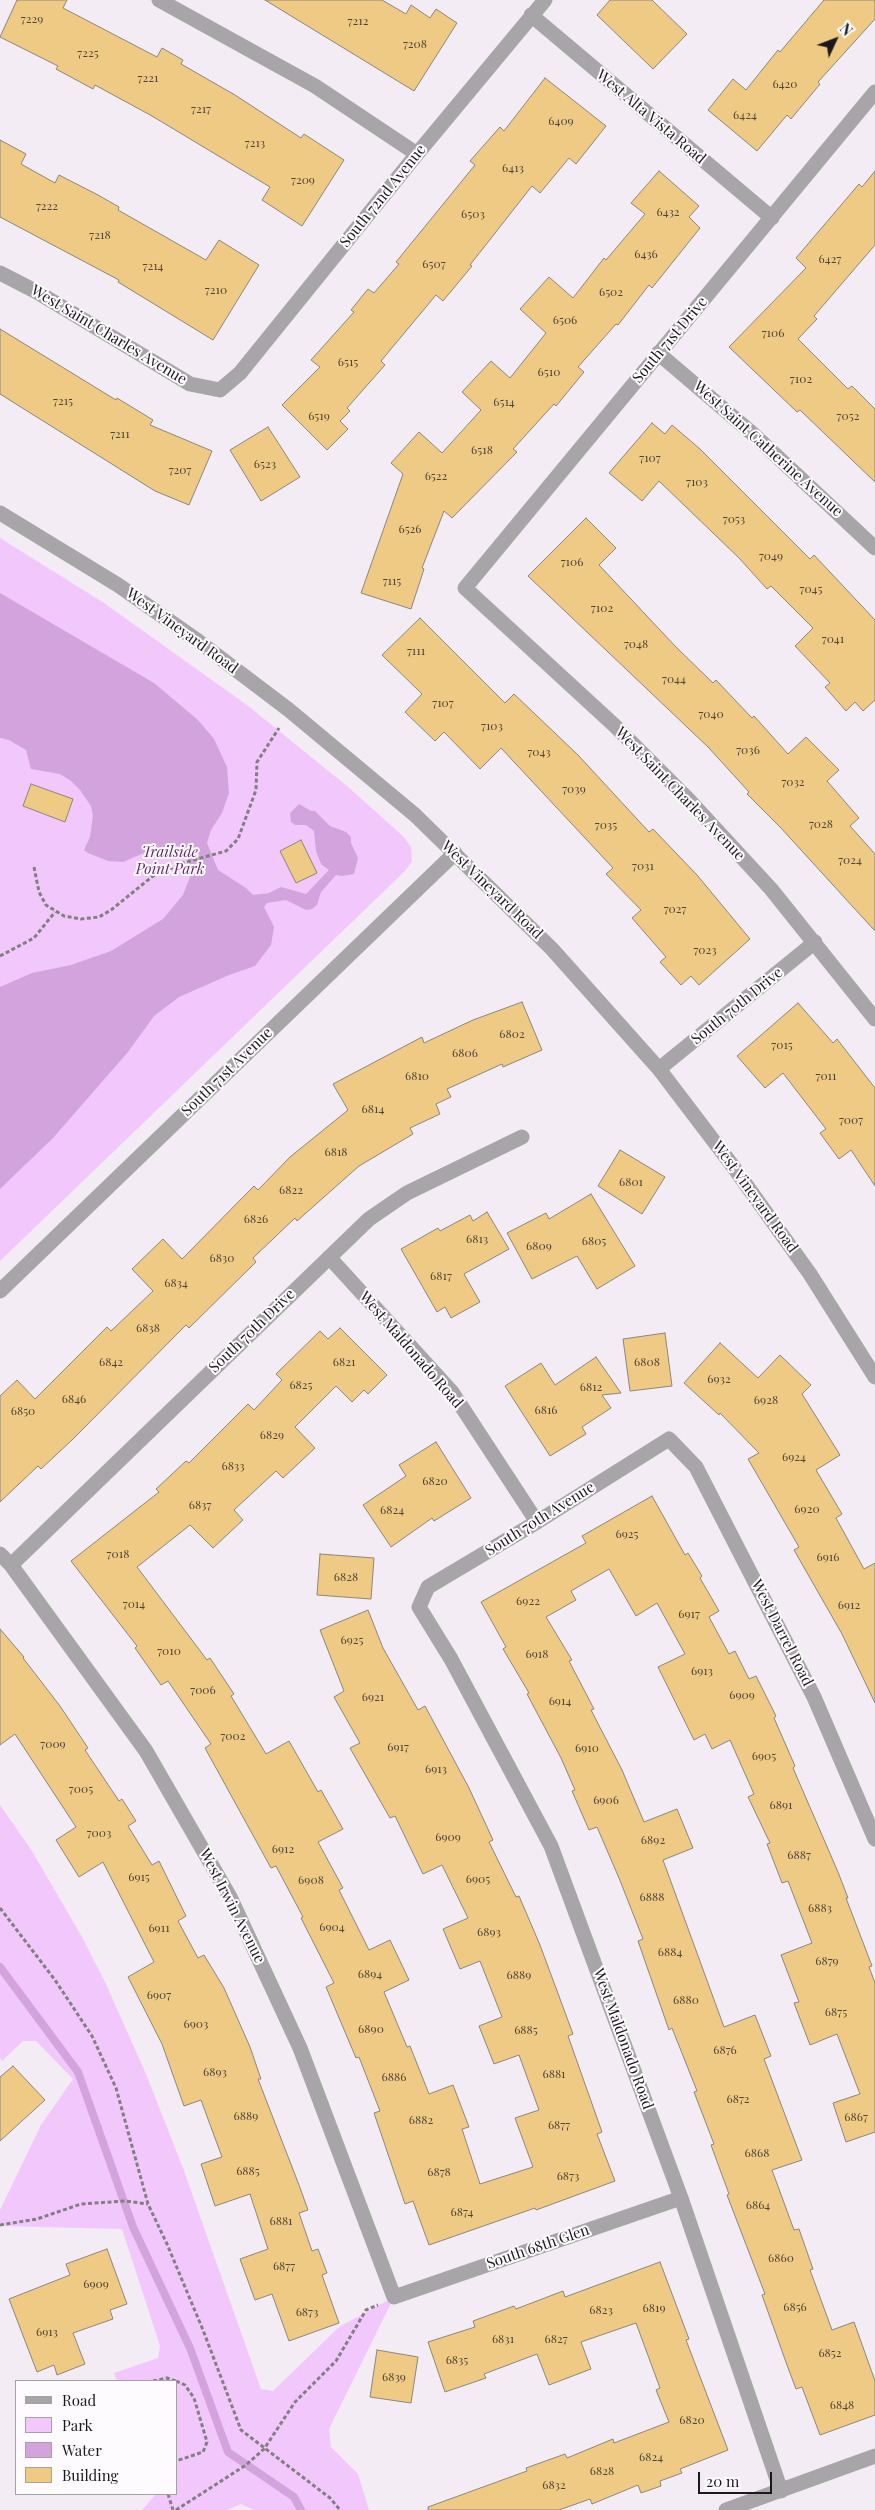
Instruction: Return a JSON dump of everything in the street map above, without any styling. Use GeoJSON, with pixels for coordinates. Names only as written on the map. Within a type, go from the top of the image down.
{"type":"FeatureCollection","features":[{"type":"Feature","properties":{"kind":"street"},"geometry":{"type":"LineString","coordinates":[[159,0],[315,86],[417,154]]}},
{"type":"Feature","properties":{"kind":"street","name":"South 72nd Avenue"},"geometry":{"type":"LineString","coordinates":[[220,390],[240,373],[417,154],[545,0]]}},
{"type":"Feature","properties":{"kind":"street","name":"West Alta Vista Road"},"geometry":{"type":"LineString","coordinates":[[532,15],[772,218]]}},
{"type":"Feature","properties":{"kind":"street","name":"South 71st Drive"},"geometry":{"type":"LineString","coordinates":[[465,588],[875,92]]}},
{"type":"Feature","properties":{"kind":"street","name":"West Saint Charles Avenue"},"geometry":{"type":"LineString","coordinates":[[0,273],[37,292],[190,384],[220,390]]}},
{"type":"Feature","properties":{"kind":"street","name":"West Saint Catherine Avenue"},"geometry":{"type":"LineString","coordinates":[[658,353],[753,434],[875,548]]}},
{"type":"Feature","properties":{"kind":"street","name":"West Vineyard Road"},"geometry":{"type":"LineString","coordinates":[[0,513],[118,585],[198,641],[289,710],[361,768],[455,853],[552,949],[660,1069],[761,1202],[810,1274],[875,1377]]}},
{"type":"Feature","properties":{"kind":"street","name":"West Saint Charles Avenue"},"geometry":{"type":"LineString","coordinates":[[465,588],[614,725],[689,800],[771,888],[875,1019]]}},
{"type":"Feature","properties":{"kind":"street","name":"South 71st Avenue"},"geometry":{"type":"LineString","coordinates":[[0,1291],[455,853]]}},
{"type":"Feature","properties":{"kind":"street","name":"South 70th Drive"},"geometry":{"type":"LineString","coordinates":[[660,1069],[815,942]]}},
{"type":"Feature","properties":{"kind":"street","name":"South 70th Drive"},"geometry":{"type":"LineString","coordinates":[[11,1565],[369,1219],[408,1193],[522,1137]]}},
{"type":"Feature","properties":{"kind":"street","name":"West Maldonado Road"},"geometry":{"type":"LineString","coordinates":[[328,1257],[452,1392],[537,1522]]}},
{"type":"Feature","properties":{"kind":"street","name":"South 70th Avenue"},"geometry":{"type":"LineString","coordinates":[[419,1607],[428,1587],[537,1522],[669,1439]]}},
{"type":"Feature","properties":{"kind":"street","name":"West Darrel Road"},"geometry":{"type":"LineString","coordinates":[[669,1439],[696,1468],[801,1670],[875,1839]]}},
{"type":"Feature","properties":{"kind":"street","name":"West Irwin Avenue"},"geometry":{"type":"LineString","coordinates":[[0,1554],[11,1565],[146,1751],[230,1898],[300,2048],[394,2297]]}},
{"type":"Feature","properties":{"kind":"street","name":"West Maldonado Road"},"geometry":{"type":"LineString","coordinates":[[419,1607],[451,1659],[552,1846],[681,2198],[781,2491]]}},
{"type":"Feature","properties":{"kind":"street","name":"South 68th Glen"},"geometry":{"type":"LineString","coordinates":[[394,2297],[681,2198]]}},
{"type":"Feature","properties":{"kind":"street"},"geometry":{"type":"LineString","coordinates":[[726,2510],[875,2456]]}},
{"type":"Feature","properties":{"kind":"path"},"geometry":{"type":"LineString","coordinates":[[34,867],[39,892],[46,905],[55,912],[81,919],[99,917],[153,876],[177,865],[226,851],[238,840],[256,790],[257,762],[289,710]]}},
{"type":"Feature","properties":{"kind":"path"},"geometry":{"type":"LineString","coordinates":[[0,956],[34,938],[55,912]]}},
{"type":"Feature","properties":{"kind":"path"},"geometry":{"type":"LineString","coordinates":[[0,1908],[55,1980],[92,2036],[116,2088],[148,2204],[203,2330],[241,2430],[330,2498],[340,2510]]}},
{"type":"Feature","properties":{"kind":"path"},"geometry":{"type":"LineString","coordinates":[[0,2224],[37,2220],[80,2204],[125,2201],[148,2204]]}},
{"type":"Feature","properties":{"kind":"path"},"geometry":{"type":"LineString","coordinates":[[168,2495],[174,2510],[246,2465],[264,2449],[295,2402],[336,2361],[366,2310],[394,2297]]}},
{"type":"Feature","properties":{"kind":"path"},"geometry":{"type":"LineString","coordinates":[[158,2380],[167,2378],[173,2380]]}},
{"type":"Feature","properties":{"kind":"path"},"geometry":{"type":"LineString","coordinates":[[178,2382],[185,2385],[194,2398],[207,2442],[203,2452],[178,2460]]}},
{"type":"Feature","properties":{"kind":"green space","name":"Trailside Point Park"},"geometry":{"type":"Polygon","coordinates":[[[0,538],[104,603],[247,705],[347,786],[404,837],[411,847],[412,861],[406,870],[0,1261],[0,538]]]}},
{"type":"Feature","properties":{"kind":"green space"},"geometry":{"type":"Polygon","coordinates":[[[0,1805],[32,1851],[82,1937],[105,1982],[146,2074],[183,2168],[261,2389],[273,2391],[339,2327],[394,2297],[329,2429],[331,2447],[358,2474],[369,2510],[254,2510],[241,2504],[227,2510],[142,2510],[155,2495],[178,2495],[178,2380],[117,2380],[114,2373],[158,2358],[160,2346],[122,2229],[0,2226],[0,2210],[41,2125],[73,2079],[36,2041],[23,2041],[2,2061],[0,2058],[0,1805]]]}},
{"type":"Feature","properties":{"kind":"water"},"geometry":{"type":"Polygon","coordinates":[[[0,593],[154,683],[198,720],[214,739],[227,767],[229,793],[222,813],[211,830],[207,843],[218,870],[246,888],[253,895],[269,893],[281,887],[306,894],[329,870],[321,864],[316,851],[314,831],[306,825],[295,825],[291,822],[290,813],[299,804],[311,811],[315,811],[330,826],[346,832],[351,837],[351,843],[358,858],[354,874],[336,875],[321,892],[317,905],[312,909],[306,910],[286,900],[267,903],[264,907],[274,927],[271,945],[255,966],[179,997],[154,1016],[128,1052],[53,1138],[0,1189],[0,987],[32,973],[71,965],[111,951],[163,919],[183,895],[192,872],[186,851],[178,846],[144,853],[123,862],[108,861],[88,853],[84,850],[90,837],[93,816],[91,806],[80,790],[60,774],[31,769],[26,750],[9,740],[0,738],[0,593]]]}},
{"type":"Feature","properties":{"kind":"building"},"geometry":{"type":"Polygon","coordinates":[[[17,0],[67,0],[63,8],[157,57],[162,48],[183,60],[181,64],[235,95],[301,138],[304,134],[344,160],[302,226],[262,200],[270,187],[152,116],[95,85],[93,89],[56,69],[58,66],[0,37],[17,0]]]}},
{"type":"Feature","properties":{"kind":"building"},"geometry":{"type":"Polygon","coordinates":[[[265,0],[382,0],[406,14],[411,5],[430,18],[436,9],[457,23],[414,91],[265,0]]]}},
{"type":"Feature","properties":{"kind":"building"},"geometry":{"type":"Polygon","coordinates":[[[610,0],[652,0],[687,34],[653,69],[597,15],[610,0]]]}},
{"type":"Feature","properties":{"kind":"building"},"geometry":{"type":"Polygon","coordinates":[[[824,0],[875,0],[875,19],[818,82],[820,84],[791,119],[787,115],[757,151],[708,110],[733,79],[746,90],[778,50],[780,52],[824,0]]]}},
{"type":"Feature","properties":{"kind":"building"},"geometry":{"type":"Polygon","coordinates":[[[545,78],[606,126],[576,164],[569,158],[540,193],[532,186],[470,265],[472,266],[443,301],[436,295],[381,361],[385,365],[347,408],[350,411],[340,421],[348,429],[327,450],[282,405],[320,367],[311,360],[354,312],[351,310],[368,289],[374,293],[399,264],[396,262],[475,165],[470,161],[500,127],[504,131],[545,78]]]}},
{"type":"Feature","properties":{"kind":"building"},"geometry":{"type":"Polygon","coordinates":[[[0,140],[26,154],[21,164],[55,183],[59,175],[98,195],[119,207],[118,210],[206,260],[219,240],[259,265],[213,340],[118,282],[119,280],[0,217],[0,140]]]}},
{"type":"Feature","properties":{"kind":"building"},"geometry":{"type":"Polygon","coordinates":[[[659,171],[699,206],[689,217],[700,228],[652,288],[649,285],[618,325],[616,324],[578,367],[584,372],[556,406],[554,404],[513,449],[517,452],[452,518],[444,511],[422,568],[424,569],[411,609],[361,593],[403,474],[391,463],[419,432],[442,453],[481,410],[462,392],[491,361],[510,378],[546,333],[520,309],[549,277],[573,298],[604,258],[606,260],[645,214],[631,203],[659,171]]]}},
{"type":"Feature","properties":{"kind":"building"},"geometry":{"type":"Polygon","coordinates":[[[875,171],[875,245],[814,316],[817,319],[798,339],[848,389],[852,386],[875,409],[875,482],[800,410],[797,412],[729,347],[806,268],[796,258],[859,184],[862,187],[875,171]]]}},
{"type":"Feature","properties":{"kind":"building"},"geometry":{"type":"Polygon","coordinates":[[[0,329],[116,400],[117,398],[153,420],[150,425],[212,451],[189,505],[155,491],[0,394],[0,329]]]}},
{"type":"Feature","properties":{"kind":"building"},"geometry":{"type":"Polygon","coordinates":[[[652,423],[665,434],[672,425],[700,449],[810,559],[814,555],[875,620],[875,700],[863,711],[855,702],[846,711],[825,687],[830,683],[795,646],[813,628],[771,586],[767,589],[739,558],[659,481],[642,501],[609,473],[652,423]]]}},
{"type":"Feature","properties":{"kind":"building"},"geometry":{"type":"Polygon","coordinates":[[[268,427],[300,477],[261,501],[230,450],[268,427]]]}},
{"type":"Feature","properties":{"kind":"building"},"geometry":{"type":"Polygon","coordinates":[[[586,518],[616,548],[599,565],[676,647],[713,683],[716,680],[752,718],[754,716],[788,754],[806,737],[839,770],[827,781],[859,818],[850,826],[875,854],[875,931],[780,827],[747,794],[749,792],[708,747],[528,576],[586,518]]]}},
{"type":"Feature","properties":{"kind":"building"},"geometry":{"type":"Polygon","coordinates":[[[420,618],[505,703],[514,694],[578,755],[649,832],[653,829],[697,875],[750,939],[699,985],[691,976],[681,985],[660,962],[666,957],[632,918],[641,910],[606,874],[613,868],[501,748],[480,769],[444,732],[435,741],[405,712],[422,694],[382,655],[420,618]]]}},
{"type":"Feature","properties":{"kind":"building"},"geometry":{"type":"Polygon","coordinates":[[[31,784],[73,799],[65,822],[23,806],[31,784]]]}},
{"type":"Feature","properties":{"kind":"building"},"geometry":{"type":"Polygon","coordinates":[[[301,840],[317,873],[296,883],[280,851],[301,840]]]}},
{"type":"Feature","properties":{"kind":"building"},"geometry":{"type":"Polygon","coordinates":[[[522,1002],[542,1050],[503,1067],[502,1064],[447,1089],[451,1097],[436,1104],[440,1114],[410,1128],[413,1134],[359,1166],[297,1221],[295,1218],[253,1258],[256,1262],[189,1328],[186,1325],[73,1439],[41,1469],[38,1466],[0,1502],[0,1396],[17,1380],[35,1399],[107,1327],[111,1331],[153,1291],[132,1269],[163,1239],[182,1259],[254,1186],[258,1190],[290,1157],[348,1110],[333,1084],[422,1037],[424,1043],[473,1020],[522,1002]]]}},
{"type":"Feature","properties":{"kind":"building"},"geometry":{"type":"Polygon","coordinates":[[[798,1003],[833,1043],[837,1039],[875,1088],[875,1186],[851,1150],[839,1159],[820,1133],[826,1129],[783,1073],[765,1088],[737,1056],[798,1003]]]}},
{"type":"Feature","properties":{"kind":"building"},"geometry":{"type":"Polygon","coordinates":[[[620,1150],[665,1177],[642,1214],[598,1186],[620,1150]]]}},
{"type":"Feature","properties":{"kind":"building"},"geometry":{"type":"Polygon","coordinates":[[[591,1194],[635,1266],[597,1289],[577,1256],[532,1279],[507,1233],[546,1213],[549,1219],[591,1194]]]}},
{"type":"Feature","properties":{"kind":"building"},"geometry":{"type":"Polygon","coordinates":[[[487,1212],[509,1249],[464,1274],[480,1302],[451,1318],[445,1307],[437,1312],[401,1249],[438,1228],[440,1231],[470,1215],[473,1221],[487,1212]]]}},
{"type":"Feature","properties":{"kind":"building"},"geometry":{"type":"Polygon","coordinates":[[[340,1328],[387,1375],[368,1394],[364,1390],[352,1402],[336,1386],[295,1427],[315,1448],[283,1478],[276,1471],[234,1510],[243,1520],[213,1548],[190,1525],[137,1567],[207,1660],[210,1658],[234,1694],[231,1696],[266,1754],[289,1741],[318,1792],[321,1790],[343,1829],[318,1842],[343,1888],[339,1890],[369,1950],[390,1940],[409,1980],[384,1992],[407,2047],[410,2046],[429,2094],[453,2085],[469,2127],[462,2129],[480,2184],[533,2167],[515,2118],[539,2110],[519,2055],[494,2064],[479,2026],[502,2017],[480,1961],[460,1969],[443,1929],[468,1918],[442,1865],[423,1874],[395,1816],[390,1818],[350,1748],[360,1743],[334,1697],[344,1691],[320,1630],[368,1610],[383,1648],[418,1710],[425,1706],[469,1788],[493,1840],[489,1842],[516,1897],[519,1896],[540,1945],[573,2034],[568,2036],[602,2132],[597,2134],[615,2181],[536,2210],[535,2208],[429,2245],[413,2201],[405,2204],[374,2113],[380,2111],[359,2057],[356,2058],[326,1987],[334,1983],[301,1918],[303,1917],[276,1866],[271,1868],[205,1748],[211,1744],[168,1681],[161,1685],[135,1648],[137,1646],[71,1561],[159,1492],[156,1489],[186,1461],[189,1463],[248,1404],[254,1410],[282,1380],[276,1374],[320,1331],[328,1339],[340,1328]]]}},
{"type":"Feature","properties":{"kind":"building"},"geometry":{"type":"Polygon","coordinates":[[[665,1333],[672,1386],[630,1391],[623,1339],[665,1333]]]}},
{"type":"Feature","properties":{"kind":"building"},"geometry":{"type":"Polygon","coordinates":[[[720,1343],[758,1378],[780,1355],[811,1385],[802,1394],[840,1455],[816,1470],[842,1514],[836,1518],[864,1569],[875,1563],[875,1703],[842,1634],[794,1550],[799,1547],[748,1459],[759,1453],[720,1413],[719,1415],[684,1383],[720,1343]]]}},
{"type":"Feature","properties":{"kind":"building"},"geometry":{"type":"Polygon","coordinates":[[[596,1357],[621,1393],[602,1395],[611,1408],[582,1427],[586,1434],[550,1456],[505,1386],[541,1363],[555,1385],[596,1357]]]}},
{"type":"Feature","properties":{"kind":"building"},"geometry":{"type":"Polygon","coordinates":[[[436,1442],[471,1498],[434,1521],[432,1518],[391,1547],[363,1505],[406,1476],[399,1465],[436,1442]]]}},
{"type":"Feature","properties":{"kind":"building"},"geometry":{"type":"Polygon","coordinates":[[[652,1496],[685,1555],[688,1553],[702,1576],[700,1578],[719,1611],[709,1617],[729,1654],[735,1651],[749,1679],[756,1676],[776,1716],[774,1718],[795,1766],[793,1768],[838,1872],[872,1966],[869,1967],[875,1983],[875,2132],[846,2142],[833,2103],[860,2094],[837,2034],[810,2045],[794,2003],[799,2002],[781,1955],[812,1943],[788,1881],[782,1883],[767,1844],[770,1843],[748,1797],[754,1794],[730,1740],[712,1749],[705,1734],[694,1740],[658,1667],[685,1654],[657,1603],[636,1616],[609,1569],[571,1591],[576,1600],[546,1617],[572,1660],[569,1661],[594,1709],[591,1710],[622,1770],[644,1822],[677,1809],[693,1848],[663,1860],[724,2027],[755,2015],[771,2056],[764,2059],[802,2160],[772,2170],[794,2230],[799,2229],[813,2269],[810,2270],[832,2330],[854,2322],[875,2381],[875,2415],[820,2435],[802,2387],[796,2389],[787,2365],[762,2295],[765,2294],[727,2195],[729,2194],[711,2145],[714,2144],[694,2092],[697,2091],[672,2028],[669,2030],[638,1941],[643,1939],[619,1878],[597,1827],[589,1830],[572,1791],[575,1790],[561,1758],[527,1694],[529,1693],[503,1649],[506,1647],[481,1602],[586,1543],[582,1536],[652,1496]]]}},
{"type":"Feature","properties":{"kind":"building"},"geometry":{"type":"Polygon","coordinates":[[[320,1554],[374,1558],[371,1599],[317,1595],[320,1554]]]}},
{"type":"Feature","properties":{"kind":"building"},"geometry":{"type":"Polygon","coordinates":[[[0,1629],[24,1657],[60,1706],[88,1748],[85,1750],[119,1801],[122,1799],[136,1821],[128,1826],[152,1865],[159,1861],[186,1916],[178,1921],[198,1958],[204,1955],[224,1988],[250,2047],[261,2079],[258,2079],[308,2210],[299,2213],[312,2251],[318,2249],[327,2273],[322,2275],[339,2323],[289,2341],[272,2294],[255,2300],[240,2259],[268,2249],[250,2194],[215,2206],[201,2164],[222,2157],[201,2100],[184,2106],[162,2044],[128,1977],[154,1962],[103,1862],[79,1877],[56,1840],[76,1827],[15,1734],[0,1745],[0,1629]]]}},
{"type":"Feature","properties":{"kind":"building"},"geometry":{"type":"Polygon","coordinates":[[[13,2066],[45,2100],[0,2141],[0,2077],[13,2066]]]}},
{"type":"Feature","properties":{"kind":"building"},"geometry":{"type":"Polygon","coordinates":[[[107,2249],[127,2304],[110,2310],[113,2319],[73,2333],[85,2364],[57,2375],[54,2365],[37,2372],[9,2299],[70,2275],[66,2264],[107,2249]]]}},
{"type":"Feature","properties":{"kind":"building"},"geometry":{"type":"Polygon","coordinates":[[[660,2262],[689,2339],[686,2340],[728,2450],[680,2469],[682,2473],[660,2481],[661,2486],[641,2493],[638,2485],[592,2504],[590,2499],[559,2510],[428,2510],[428,2507],[527,2471],[526,2468],[565,2454],[567,2458],[613,2439],[614,2443],[669,2422],[656,2390],[660,2388],[636,2323],[581,2342],[591,2369],[549,2385],[537,2354],[484,2374],[486,2378],[445,2392],[428,2342],[475,2327],[473,2321],[514,2306],[516,2309],[563,2291],[565,2297],[660,2262]]]}},
{"type":"Feature","properties":{"kind":"building"},"geometry":{"type":"Polygon","coordinates":[[[377,2350],[418,2357],[411,2403],[370,2397],[377,2350]]]}},
{"type":"Feature","properties":{"kind":"waterway"},"geometry":{"type":"LineString","coordinates":[[0,1967],[78,2072],[133,2227],[190,2348],[228,2452],[294,2497],[301,2510]]}}]}
